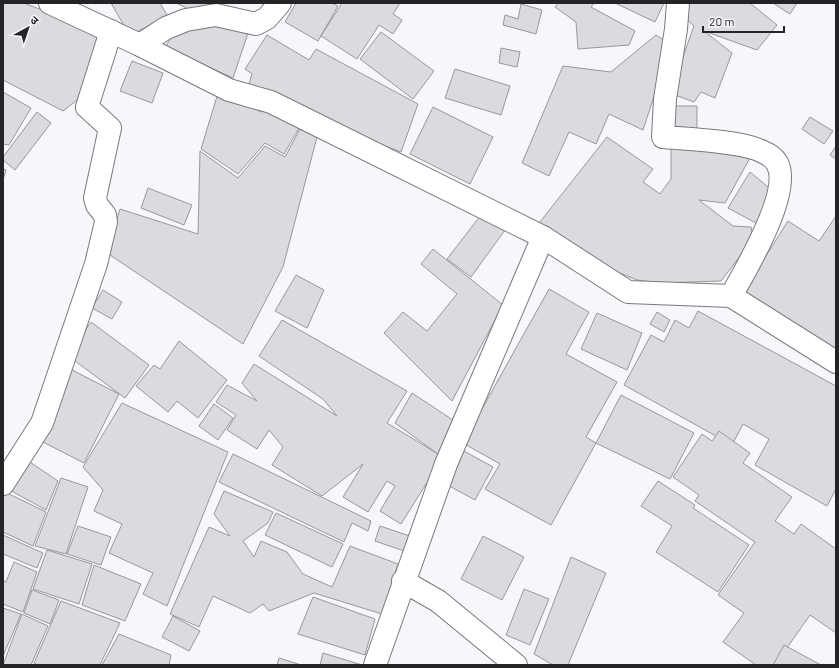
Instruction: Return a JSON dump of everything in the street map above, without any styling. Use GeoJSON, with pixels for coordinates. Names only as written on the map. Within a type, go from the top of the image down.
{"type":"FeatureCollection","features":[{"type":"Feature","properties":{"kind":"street"},"geometry":{"type":"LineString","coordinates":[[50,3],[140,45],[229,90],[272,102],[543,237],[628,292],[731,296],[836,362]]}},
{"type":"Feature","properties":{"kind":"street"},"geometry":{"type":"LineString","coordinates":[[140,45],[166,28],[186,20],[216,15],[256,24],[267,18],[280,3]]}},
{"type":"Feature","properties":{"kind":"street"},"geometry":{"type":"LineString","coordinates":[[678,3],[676,29],[665,99],[663,137],[751,147],[771,157],[777,164],[779,172],[780,182],[770,221],[758,248],[731,296]]}},
{"type":"Feature","properties":{"kind":"street"},"geometry":{"type":"LineString","coordinates":[[3,484],[42,423],[96,264],[106,222],[105,215],[97,205],[95,198],[110,128],[87,107],[111,32]]}},
{"type":"Feature","properties":{"kind":"street"},"geometry":{"type":"LineString","coordinates":[[374,665],[446,464],[543,237]]}},
{"type":"Feature","properties":{"kind":"street"},"geometry":{"type":"LineString","coordinates":[[403,582],[438,601],[516,665]]}},
{"type":"Feature","properties":{"kind":"building"},"geometry":{"type":"Polygon","coordinates":[[[3,3],[24,3],[106,35],[81,97],[63,111],[3,80],[3,3]]]}},
{"type":"Feature","properties":{"kind":"building"},"geometry":{"type":"Polygon","coordinates":[[[111,3],[160,3],[167,15],[130,36],[111,3]]]}},
{"type":"Feature","properties":{"kind":"building"},"geometry":{"type":"Polygon","coordinates":[[[176,3],[223,3],[202,15],[176,3]]]}},
{"type":"Feature","properties":{"kind":"building"},"geometry":{"type":"Polygon","coordinates":[[[296,3],[332,3],[338,6],[318,41],[285,22],[296,3]]]}},
{"type":"Feature","properties":{"kind":"building"},"geometry":{"type":"Polygon","coordinates":[[[342,3],[400,3],[393,14],[402,20],[393,34],[379,25],[357,59],[321,36],[342,3]]]}},
{"type":"Feature","properties":{"kind":"building"},"geometry":{"type":"Polygon","coordinates":[[[558,3],[594,3],[591,7],[635,31],[629,45],[578,49],[576,22],[555,7],[558,3]]]}},
{"type":"Feature","properties":{"kind":"building"},"geometry":{"type":"Polygon","coordinates":[[[615,3],[664,3],[655,22],[615,3]]]}},
{"type":"Feature","properties":{"kind":"building"},"geometry":{"type":"Polygon","coordinates":[[[686,3],[750,3],[777,25],[757,50],[704,31],[732,53],[715,98],[701,92],[694,102],[670,93],[694,26],[682,15],[686,3]]]}},
{"type":"Feature","properties":{"kind":"building"},"geometry":{"type":"Polygon","coordinates":[[[773,3],[797,3],[790,14],[773,3]]]}},
{"type":"Feature","properties":{"kind":"building"},"geometry":{"type":"Polygon","coordinates":[[[521,4],[542,10],[536,34],[503,25],[505,15],[518,19],[521,4]]]}},
{"type":"Feature","properties":{"kind":"building"},"geometry":{"type":"Polygon","coordinates":[[[211,19],[249,30],[233,78],[165,47],[178,27],[211,19]]]}},
{"type":"Feature","properties":{"kind":"building"},"geometry":{"type":"Polygon","coordinates":[[[381,32],[434,71],[413,99],[360,59],[381,32]]]}},
{"type":"Feature","properties":{"kind":"building"},"geometry":{"type":"Polygon","coordinates":[[[267,35],[309,60],[316,49],[418,104],[401,152],[334,127],[248,87],[252,74],[245,69],[267,35]]]}},
{"type":"Feature","properties":{"kind":"building"},"geometry":{"type":"Polygon","coordinates":[[[656,35],[668,43],[661,75],[643,130],[609,114],[596,144],[569,132],[549,176],[522,163],[563,66],[611,72],[656,35]]]}},
{"type":"Feature","properties":{"kind":"building"},"geometry":{"type":"Polygon","coordinates":[[[501,48],[520,52],[517,67],[499,63],[501,48]]]}},
{"type":"Feature","properties":{"kind":"building"},"geometry":{"type":"Polygon","coordinates":[[[132,61],[163,73],[152,103],[120,91],[132,61]]]}},
{"type":"Feature","properties":{"kind":"building"},"geometry":{"type":"Polygon","coordinates":[[[455,69],[510,86],[501,115],[445,98],[455,69]]]}},
{"type":"Feature","properties":{"kind":"building"},"geometry":{"type":"Polygon","coordinates":[[[3,92],[31,108],[9,145],[3,144],[3,92]]]}},
{"type":"Feature","properties":{"kind":"building"},"geometry":{"type":"Polygon","coordinates":[[[218,93],[262,112],[267,107],[302,123],[284,154],[265,143],[238,174],[201,149],[218,93]]]}},
{"type":"Feature","properties":{"kind":"building"},"geometry":{"type":"Polygon","coordinates":[[[672,106],[697,106],[697,129],[672,128],[672,106]]]}},
{"type":"Feature","properties":{"kind":"building"},"geometry":{"type":"Polygon","coordinates":[[[433,107],[493,137],[470,184],[410,154],[433,107]]]}},
{"type":"Feature","properties":{"kind":"building"},"geometry":{"type":"Polygon","coordinates":[[[37,112],[51,123],[15,170],[3,160],[3,157],[37,112]]]}},
{"type":"Feature","properties":{"kind":"building"},"geometry":{"type":"Polygon","coordinates":[[[810,117],[833,131],[824,144],[802,129],[810,117]]]}},
{"type":"Feature","properties":{"kind":"building"},"geometry":{"type":"Polygon","coordinates":[[[300,129],[317,137],[283,267],[243,344],[107,253],[120,209],[198,234],[200,151],[238,178],[265,146],[285,157],[300,129]]]}},
{"type":"Feature","properties":{"kind":"building"},"geometry":{"type":"Polygon","coordinates":[[[607,137],[653,169],[643,182],[660,194],[671,179],[671,145],[750,158],[725,203],[699,200],[733,226],[751,227],[753,239],[721,281],[659,283],[637,280],[600,265],[536,227],[607,137]]]}},
{"type":"Feature","properties":{"kind":"building"},"geometry":{"type":"Polygon","coordinates":[[[836,146],[836,159],[830,155],[836,146]]]}},
{"type":"Feature","properties":{"kind":"building"},"geometry":{"type":"Polygon","coordinates":[[[3,169],[6,170],[3,180],[3,169]]]}},
{"type":"Feature","properties":{"kind":"building"},"geometry":{"type":"Polygon","coordinates":[[[750,172],[773,191],[756,223],[728,208],[750,172]]]}},
{"type":"Feature","properties":{"kind":"building"},"geometry":{"type":"Polygon","coordinates":[[[148,188],[192,205],[184,225],[141,208],[148,188]]]}},
{"type":"Feature","properties":{"kind":"building"},"geometry":{"type":"Polygon","coordinates":[[[481,215],[505,230],[471,277],[447,259],[481,215]]]}},
{"type":"Feature","properties":{"kind":"building"},"geometry":{"type":"Polygon","coordinates":[[[836,216],[836,349],[744,291],[788,221],[819,241],[836,216]]]}},
{"type":"Feature","properties":{"kind":"building"},"geometry":{"type":"Polygon","coordinates":[[[433,249],[503,305],[452,401],[384,333],[403,312],[427,331],[457,294],[421,264],[433,249]]]}},
{"type":"Feature","properties":{"kind":"building"},"geometry":{"type":"Polygon","coordinates":[[[296,275],[324,290],[307,328],[275,311],[296,275]]]}},
{"type":"Feature","properties":{"kind":"building"},"geometry":{"type":"Polygon","coordinates":[[[549,289],[589,312],[566,354],[617,382],[586,437],[596,443],[551,525],[485,489],[500,464],[463,443],[549,289]]]}},
{"type":"Feature","properties":{"kind":"building"},"geometry":{"type":"Polygon","coordinates":[[[103,290],[122,302],[112,319],[92,308],[103,290]]]}},
{"type":"Feature","properties":{"kind":"building"},"geometry":{"type":"Polygon","coordinates":[[[698,311],[836,386],[836,489],[827,506],[755,465],[769,439],[743,424],[732,445],[624,385],[651,335],[664,342],[675,320],[689,328],[698,311]]]}},
{"type":"Feature","properties":{"kind":"building"},"geometry":{"type":"Polygon","coordinates":[[[657,312],[670,320],[664,332],[650,324],[657,312]]]}},
{"type":"Feature","properties":{"kind":"building"},"geometry":{"type":"Polygon","coordinates":[[[597,313],[642,333],[627,370],[581,349],[597,313]]]}},
{"type":"Feature","properties":{"kind":"building"},"geometry":{"type":"Polygon","coordinates":[[[282,320],[407,391],[387,423],[443,457],[401,524],[380,511],[395,486],[387,481],[368,512],[343,497],[363,464],[322,496],[272,465],[283,447],[269,430],[257,449],[227,430],[236,415],[216,402],[227,385],[257,401],[242,383],[254,364],[337,416],[323,399],[259,356],[282,320]]]}},
{"type":"Feature","properties":{"kind":"building"},"geometry":{"type":"Polygon","coordinates":[[[91,322],[149,365],[125,398],[67,355],[91,322]]]}},
{"type":"Feature","properties":{"kind":"building"},"geometry":{"type":"Polygon","coordinates":[[[179,341],[227,380],[198,418],[177,401],[168,412],[136,386],[154,365],[160,369],[179,341]]]}},
{"type":"Feature","properties":{"kind":"building"},"geometry":{"type":"Polygon","coordinates":[[[72,370],[119,394],[84,463],[37,439],[72,370]]]}},
{"type":"Feature","properties":{"kind":"building"},"geometry":{"type":"Polygon","coordinates":[[[412,393],[459,424],[438,454],[395,423],[412,393]]]}},
{"type":"Feature","properties":{"kind":"building"},"geometry":{"type":"Polygon","coordinates":[[[621,395],[694,433],[670,479],[596,443],[621,395]]]}},
{"type":"Feature","properties":{"kind":"building"},"geometry":{"type":"Polygon","coordinates":[[[122,403],[228,452],[167,606],[143,594],[153,573],[109,553],[122,524],[94,511],[103,490],[83,467],[122,403]]]}},
{"type":"Feature","properties":{"kind":"building"},"geometry":{"type":"Polygon","coordinates":[[[214,404],[233,418],[218,440],[199,426],[214,404]]]}},
{"type":"Feature","properties":{"kind":"building"},"geometry":{"type":"Polygon","coordinates":[[[719,431],[750,453],[743,463],[792,497],[775,521],[794,534],[801,524],[836,549],[836,633],[810,615],[775,665],[756,665],[723,642],[744,613],[718,595],[755,542],[695,501],[699,495],[673,477],[702,434],[712,441],[719,431]]]}},
{"type":"Feature","properties":{"kind":"building"},"geometry":{"type":"Polygon","coordinates":[[[462,450],[493,467],[475,500],[444,483],[462,450]]]}},
{"type":"Feature","properties":{"kind":"building"},"geometry":{"type":"Polygon","coordinates":[[[233,454],[371,521],[368,531],[352,523],[344,542],[219,482],[233,454]]]}},
{"type":"Feature","properties":{"kind":"building"},"geometry":{"type":"Polygon","coordinates":[[[24,458],[58,481],[46,510],[6,488],[24,458]]]}},
{"type":"Feature","properties":{"kind":"building"},"geometry":{"type":"Polygon","coordinates":[[[61,478],[88,487],[66,554],[35,546],[61,478]]]}},
{"type":"Feature","properties":{"kind":"building"},"geometry":{"type":"Polygon","coordinates":[[[658,481],[695,505],[693,508],[749,545],[718,592],[656,552],[672,526],[641,506],[658,481]]]}},
{"type":"Feature","properties":{"kind":"building"},"geometry":{"type":"Polygon","coordinates":[[[3,491],[46,512],[33,546],[3,532],[3,491]]]}},
{"type":"Feature","properties":{"kind":"building"},"geometry":{"type":"Polygon","coordinates":[[[224,491],[273,512],[268,523],[243,541],[254,557],[261,541],[287,552],[303,574],[332,587],[350,546],[398,564],[382,614],[314,593],[269,611],[263,604],[250,613],[213,596],[199,627],[170,614],[209,527],[230,536],[214,514],[224,491]]]}},
{"type":"Feature","properties":{"kind":"building"},"geometry":{"type":"Polygon","coordinates":[[[276,513],[343,544],[332,567],[265,535],[276,513]]]}},
{"type":"Feature","properties":{"kind":"building"},"geometry":{"type":"Polygon","coordinates":[[[78,526],[111,537],[101,565],[67,554],[78,526]]]}},
{"type":"Feature","properties":{"kind":"building"},"geometry":{"type":"Polygon","coordinates":[[[380,526],[410,536],[404,551],[375,541],[380,526]]]}},
{"type":"Feature","properties":{"kind":"building"},"geometry":{"type":"Polygon","coordinates":[[[3,535],[43,553],[37,568],[3,554],[3,535]]]}},
{"type":"Feature","properties":{"kind":"building"},"geometry":{"type":"Polygon","coordinates":[[[483,536],[524,557],[502,600],[461,579],[483,536]]]}},
{"type":"Feature","properties":{"kind":"building"},"geometry":{"type":"Polygon","coordinates":[[[47,550],[92,564],[79,604],[33,589],[47,550]]]}},
{"type":"Feature","properties":{"kind":"building"},"geometry":{"type":"Polygon","coordinates":[[[571,557],[606,573],[568,665],[553,665],[534,654],[571,557]]]}},
{"type":"Feature","properties":{"kind":"building"},"geometry":{"type":"Polygon","coordinates":[[[14,562],[37,572],[23,612],[3,604],[3,581],[6,582],[14,562]]]}},
{"type":"Feature","properties":{"kind":"building"},"geometry":{"type":"Polygon","coordinates":[[[94,565],[141,584],[125,621],[82,605],[94,565]]]}},
{"type":"Feature","properties":{"kind":"building"},"geometry":{"type":"Polygon","coordinates":[[[524,589],[549,599],[530,645],[506,635],[524,589]]]}},
{"type":"Feature","properties":{"kind":"building"},"geometry":{"type":"Polygon","coordinates":[[[32,590],[59,600],[50,624],[24,613],[32,590]]]}},
{"type":"Feature","properties":{"kind":"building"},"geometry":{"type":"Polygon","coordinates":[[[313,597],[375,619],[365,655],[298,634],[313,597]]]}},
{"type":"Feature","properties":{"kind":"building"},"geometry":{"type":"Polygon","coordinates":[[[61,601],[120,623],[100,665],[38,665],[34,663],[61,601]]]}},
{"type":"Feature","properties":{"kind":"building"},"geometry":{"type":"Polygon","coordinates":[[[3,608],[21,614],[3,656],[3,608]]]}},
{"type":"Feature","properties":{"kind":"building"},"geometry":{"type":"Polygon","coordinates":[[[22,614],[48,626],[31,665],[3,665],[22,614]]]}},
{"type":"Feature","properties":{"kind":"building"},"geometry":{"type":"Polygon","coordinates":[[[173,616],[200,631],[189,651],[162,637],[173,616]]]}},
{"type":"Feature","properties":{"kind":"building"},"geometry":{"type":"Polygon","coordinates":[[[119,634],[171,655],[169,665],[102,665],[119,634]]]}},
{"type":"Feature","properties":{"kind":"building"},"geometry":{"type":"Polygon","coordinates":[[[784,645],[821,665],[773,665],[784,645]]]}},
{"type":"Feature","properties":{"kind":"building"},"geometry":{"type":"Polygon","coordinates":[[[323,653],[362,665],[320,665],[323,653]]]}},
{"type":"Feature","properties":{"kind":"building"},"geometry":{"type":"Polygon","coordinates":[[[279,658],[301,665],[277,665],[279,658]]]}}]}
